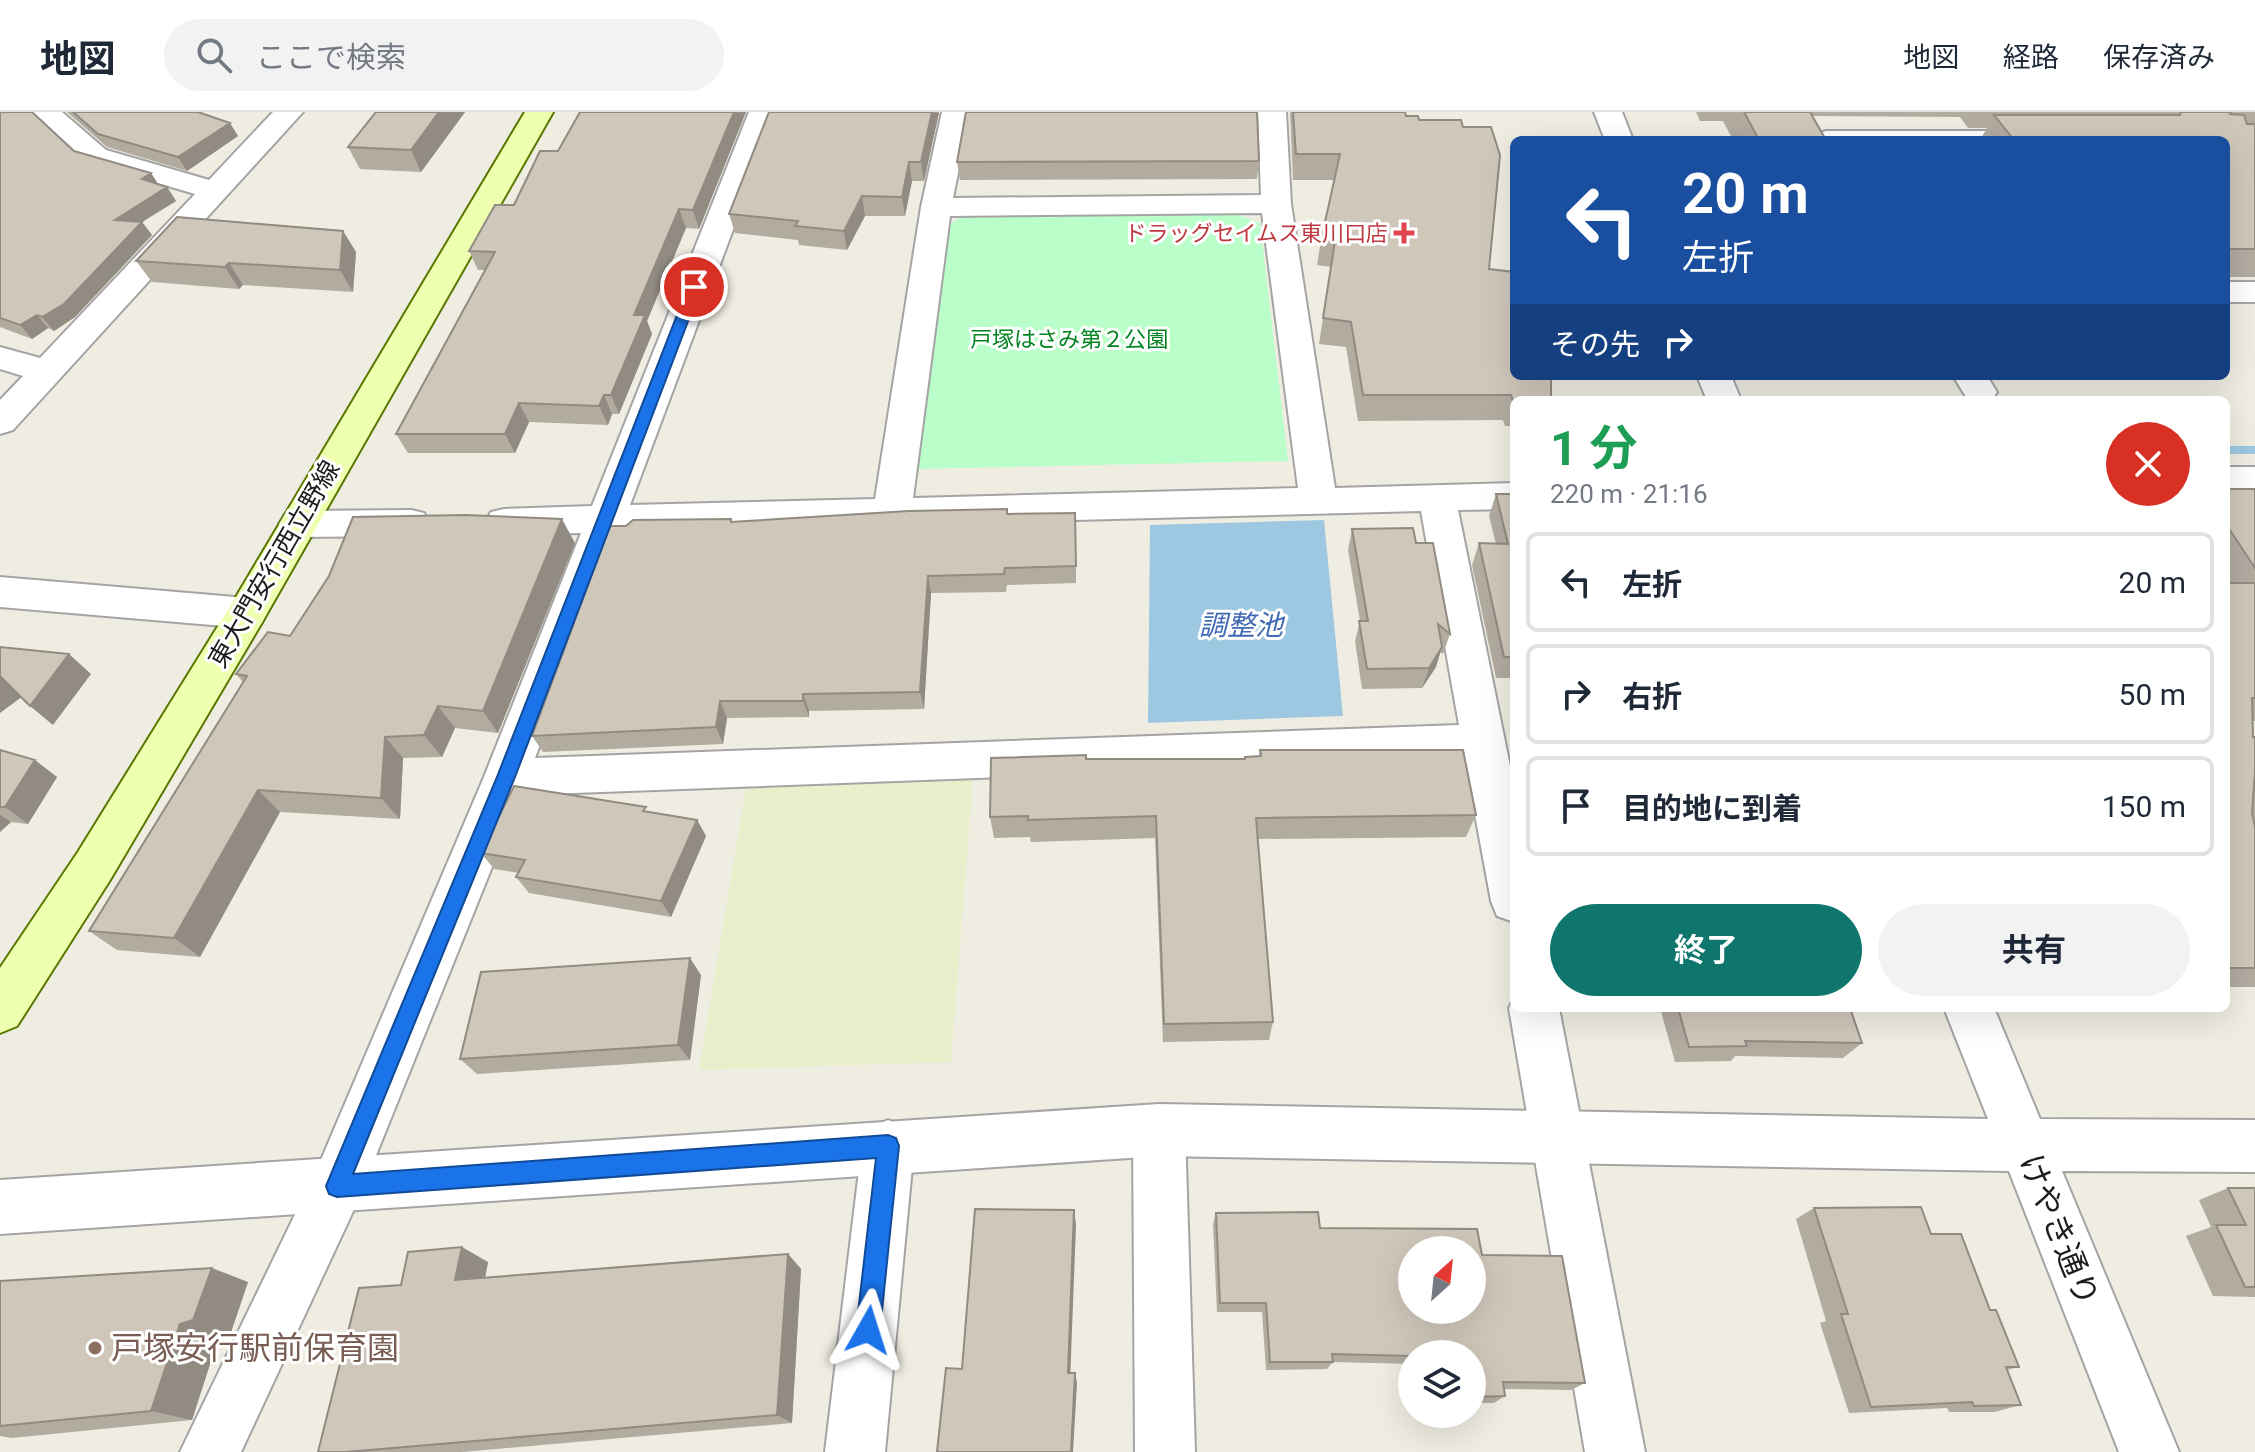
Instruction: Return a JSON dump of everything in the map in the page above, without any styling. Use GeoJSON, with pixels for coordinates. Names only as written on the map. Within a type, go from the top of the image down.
{"type":"FeatureCollection","features":[{"type":"Feature","properties":{"kind":"main road","name":"東大門安行西立野線"},"geometry":{"type":"LineString","coordinates":[[0,1010],[94,866],[247,613],[539,112]]}},
{"type":"Feature","properties":{"kind":"street"},"geometry":{"type":"LineString","coordinates":[[45,112],[96,156],[213,190]]}},
{"type":"Feature","properties":{"kind":"street"},"geometry":{"type":"LineString","coordinates":[[0,422],[213,190],[289,112]]}},
{"type":"Feature","properties":{"kind":"street"},"geometry":{"type":"LineString","coordinates":[[210,1452],[337,1186],[506,777],[602,521],[763,112]]}},
{"type":"Feature","properties":{"kind":"street"},"geometry":{"type":"LineString","coordinates":[[892,513],[936,207],[956,112]]}},
{"type":"Feature","properties":{"kind":"street"},"geometry":{"type":"LineString","coordinates":[[1272,112],[1276,204],[1318,501]]}},
{"type":"Feature","properties":{"kind":"street"},"geometry":{"type":"LineString","coordinates":[[1608,112],[1617,136]]}},
{"type":"Feature","properties":{"kind":"street"},"geometry":{"type":"LineString","coordinates":[[1810,112],[1824,136]]}},
{"type":"Feature","properties":{"kind":"street"},"geometry":{"type":"LineString","coordinates":[[936,207],[1276,204]]}},
{"type":"Feature","properties":{"kind":"street"},"geometry":{"type":"LineString","coordinates":[[2230,292],[2255,292]]}},
{"type":"Feature","properties":{"kind":"street"},"geometry":{"type":"LineString","coordinates":[[0,358],[45,371]]}},
{"type":"Feature","properties":{"kind":"street"},"geometry":{"type":"LineString","coordinates":[[2230,480],[2255,480]]}},
{"type":"Feature","properties":{"kind":"street"},"geometry":{"type":"LineString","coordinates":[[298,524],[602,521],[1510,496]]}},
{"type":"Feature","properties":{"kind":"street"},"geometry":{"type":"LineString","coordinates":[[1437,498],[1510,879]]}},
{"type":"Feature","properties":{"kind":"street"},"geometry":{"type":"LineString","coordinates":[[0,592],[247,613]]}},
{"type":"Feature","properties":{"kind":"street"},"geometry":{"type":"LineString","coordinates":[[506,777],[1485,742]]}},
{"type":"Feature","properties":{"kind":"street"},"geometry":{"type":"LineString","coordinates":[[1535,1012],[1615,1452]]}},
{"type":"Feature","properties":{"kind":"street","name":"けやき通り"},"geometry":{"type":"LineString","coordinates":[[1971,1012],[2149,1452]]}},
{"type":"Feature","properties":{"kind":"street"},"geometry":{"type":"LineString","coordinates":[[0,1207],[1159,1130],[2024,1146],[2255,1146]]}},
{"type":"Feature","properties":{"kind":"street"},"geometry":{"type":"LineString","coordinates":[[1159,1130],[1165,1452]]}},
{"type":"Feature","properties":{"kind":"street"},"geometry":{"type":"LineString","coordinates":[[855,1452],[888,1146]]}},
{"type":"Feature","properties":{"kind":"green space","name":"戸塚はさみ第２公園"},"geometry":{"type":"Polygon","coordinates":[[[1230,212],[1260,223],[1288,461],[917,469],[944,227],[969,213],[1230,212]]]}},
{"type":"Feature","properties":{"kind":"green space"},"geometry":{"type":"Polygon","coordinates":[[[973,778],[951,1062],[699,1070],[747,782],[973,778]]]}},
{"type":"Feature","properties":{"kind":"water","name":"調整池"},"geometry":{"type":"Polygon","coordinates":[[[1324,520],[1343,716],[1148,723],[1150,525],[1324,520]]]}},
{"type":"Feature","properties":{"kind":"building"},"geometry":{"type":"Polygon","coordinates":[[[0,112],[32,112],[74,151],[151,173],[142,179],[167,187],[115,220],[142,222],[64,304],[20,325],[0,318],[0,112]]]}},
{"type":"Feature","properties":{"kind":"building"},"geometry":{"type":"Polygon","coordinates":[[[73,112],[198,112],[230,123],[178,157],[98,134],[73,112]]]}},
{"type":"Feature","properties":{"kind":"building"},"geometry":{"type":"Polygon","coordinates":[[[376,112],[439,112],[411,150],[348,147],[376,112]]]}},
{"type":"Feature","properties":{"kind":"building"},"geometry":{"type":"Polygon","coordinates":[[[580,112],[734,112],[693,210],[679,209],[634,315],[645,315],[611,395],[604,395],[599,406],[519,403],[505,434],[396,434],[495,252],[469,251],[495,205],[514,205],[540,151],[558,151],[580,112]]]}},
{"type":"Feature","properties":{"kind":"building"},"geometry":{"type":"Polygon","coordinates":[[[769,112],[932,112],[921,162],[909,162],[902,197],[862,196],[844,231],[795,226],[798,221],[729,214],[769,112]]]}},
{"type":"Feature","properties":{"kind":"building"},"geometry":{"type":"Polygon","coordinates":[[[966,112],[1257,112],[1259,161],[957,162],[966,112]]]}},
{"type":"Feature","properties":{"kind":"building"},"geometry":{"type":"Polygon","coordinates":[[[1293,112],[1405,112],[1406,116],[1418,116],[1419,120],[1461,120],[1463,127],[1491,127],[1500,155],[1489,269],[1510,272],[1510,380],[1551,380],[1551,396],[1363,395],[1351,322],[1323,318],[1335,241],[1321,240],[1340,154],[1296,154],[1293,112]]]}},
{"type":"Feature","properties":{"kind":"building"},"geometry":{"type":"Polygon","coordinates":[[[1744,112],[1810,112],[1824,136],[1757,136],[1744,112]]]}},
{"type":"Feature","properties":{"kind":"building"},"geometry":{"type":"Polygon","coordinates":[[[2181,112],[2231,112],[2244,115],[2247,124],[2255,124],[2255,249],[2230,249],[2230,136],[2011,136],[1994,115],[2180,115],[2181,112]]]}},
{"type":"Feature","properties":{"kind":"building"},"geometry":{"type":"Polygon","coordinates":[[[177,217],[343,231],[340,270],[136,261],[177,217]]]}},
{"type":"Feature","properties":{"kind":"building"},"geometry":{"type":"Polygon","coordinates":[[[2230,489],[2255,489],[2255,568],[2230,530],[2230,489]]]}},
{"type":"Feature","properties":{"kind":"building"},"geometry":{"type":"Polygon","coordinates":[[[1496,494],[1510,494],[1510,657],[1504,657],[1479,543],[1508,544],[1496,494]]]}},
{"type":"Feature","properties":{"kind":"building"},"geometry":{"type":"Polygon","coordinates":[[[1007,509],[1007,514],[1075,513],[1076,566],[1005,568],[1004,574],[928,576],[920,692],[803,694],[803,701],[720,701],[716,727],[532,736],[610,526],[626,526],[633,520],[731,519],[731,522],[909,511],[1007,509]]]}},
{"type":"Feature","properties":{"kind":"building"},"geometry":{"type":"Polygon","coordinates":[[[465,515],[562,519],[483,711],[438,706],[424,735],[385,737],[381,798],[258,790],[174,938],[89,931],[247,676],[236,674],[268,632],[290,636],[329,576],[353,517],[465,515]]]}},
{"type":"Feature","properties":{"kind":"building"},"geometry":{"type":"Polygon","coordinates":[[[1413,528],[1416,543],[1433,543],[1450,634],[1438,624],[1442,647],[1429,668],[1367,669],[1359,621],[1368,621],[1352,529],[1413,528]]]}},
{"type":"Feature","properties":{"kind":"building"},"geometry":{"type":"Polygon","coordinates":[[[2230,583],[2255,583],[2255,698],[2252,698],[2255,771],[2252,813],[2255,827],[2255,968],[2230,968],[2230,583]]]}},
{"type":"Feature","properties":{"kind":"building"},"geometry":{"type":"Polygon","coordinates":[[[0,647],[69,654],[30,706],[0,676],[0,647]]]}},
{"type":"Feature","properties":{"kind":"building"},"geometry":{"type":"Polygon","coordinates":[[[0,750],[35,760],[5,807],[0,807],[0,750]]]}},
{"type":"Feature","properties":{"kind":"building"},"geometry":{"type":"Polygon","coordinates":[[[1260,750],[1463,750],[1476,815],[1256,818],[1273,1022],[1164,1024],[1156,816],[1028,820],[1028,816],[990,817],[991,758],[1086,755],[1086,759],[1245,759],[1261,756],[1260,750]]]}},
{"type":"Feature","properties":{"kind":"building"},"geometry":{"type":"Polygon","coordinates":[[[514,786],[646,807],[643,811],[697,820],[661,901],[516,877],[525,860],[481,853],[514,786]]]}},
{"type":"Feature","properties":{"kind":"building"},"geometry":{"type":"Polygon","coordinates":[[[690,958],[678,1045],[460,1059],[481,972],[690,958]]]}},
{"type":"Feature","properties":{"kind":"building"},"geometry":{"type":"Polygon","coordinates":[[[1679,1012],[1851,1012],[1862,1043],[1745,1041],[1747,1046],[1689,1047],[1679,1012]]]}},
{"type":"Feature","properties":{"kind":"building"},"geometry":{"type":"Polygon","coordinates":[[[2228,1188],[2255,1188],[2255,1287],[2245,1287],[2216,1225],[2246,1225],[2228,1188]]]}},
{"type":"Feature","properties":{"kind":"building"},"geometry":{"type":"Polygon","coordinates":[[[1921,1207],[1931,1234],[1961,1234],[1990,1310],[1996,1310],[2019,1367],[2006,1367],[2021,1405],[1974,1406],[1972,1402],[1871,1407],[1841,1314],[1848,1314],[1814,1208],[1921,1207]]]}},
{"type":"Feature","properties":{"kind":"building"},"geometry":{"type":"Polygon","coordinates":[[[975,1209],[1074,1210],[1068,1373],[1075,1373],[1071,1452],[937,1452],[946,1368],[962,1369],[975,1209]]]}},
{"type":"Feature","properties":{"kind":"building"},"geometry":{"type":"Polygon","coordinates":[[[1318,1212],[1320,1228],[1477,1229],[1478,1236],[1398,1236],[1398,1324],[1486,1324],[1486,1255],[1562,1256],[1585,1383],[1503,1382],[1505,1396],[1486,1397],[1486,1340],[1398,1340],[1398,1356],[1332,1354],[1333,1362],[1270,1362],[1266,1303],[1220,1303],[1216,1213],[1318,1212]]]}},
{"type":"Feature","properties":{"kind":"building"},"geometry":{"type":"Polygon","coordinates":[[[462,1247],[455,1280],[788,1254],[777,1415],[318,1452],[359,1288],[401,1285],[408,1252],[462,1247]]]}},
{"type":"Feature","properties":{"kind":"building"},"geometry":{"type":"Polygon","coordinates":[[[212,1268],[193,1320],[180,1324],[151,1411],[0,1426],[0,1281],[212,1268]]]}},
{"type":"Feature","properties":{"kind":"waterway"},"geometry":{"type":"LineString","coordinates":[[2230,450],[2255,450]]}},
{"type":"Feature","properties":{"kind":"place","name":"ドラッグセイムス東川口店"},"geometry":{"type":"Point","coordinates":[1404,233]}},
{"type":"Feature","properties":{"kind":"place","name":"戸塚安行駅前保育園"},"geometry":{"type":"Point","coordinates":[95,1348]}},
{"type":"Feature","properties":{"kind":"route"},"geometry":{"type":"LineString","coordinates":[[694,287],[506,777],[337,1186],[888,1146],[868,1330]]}}]}
